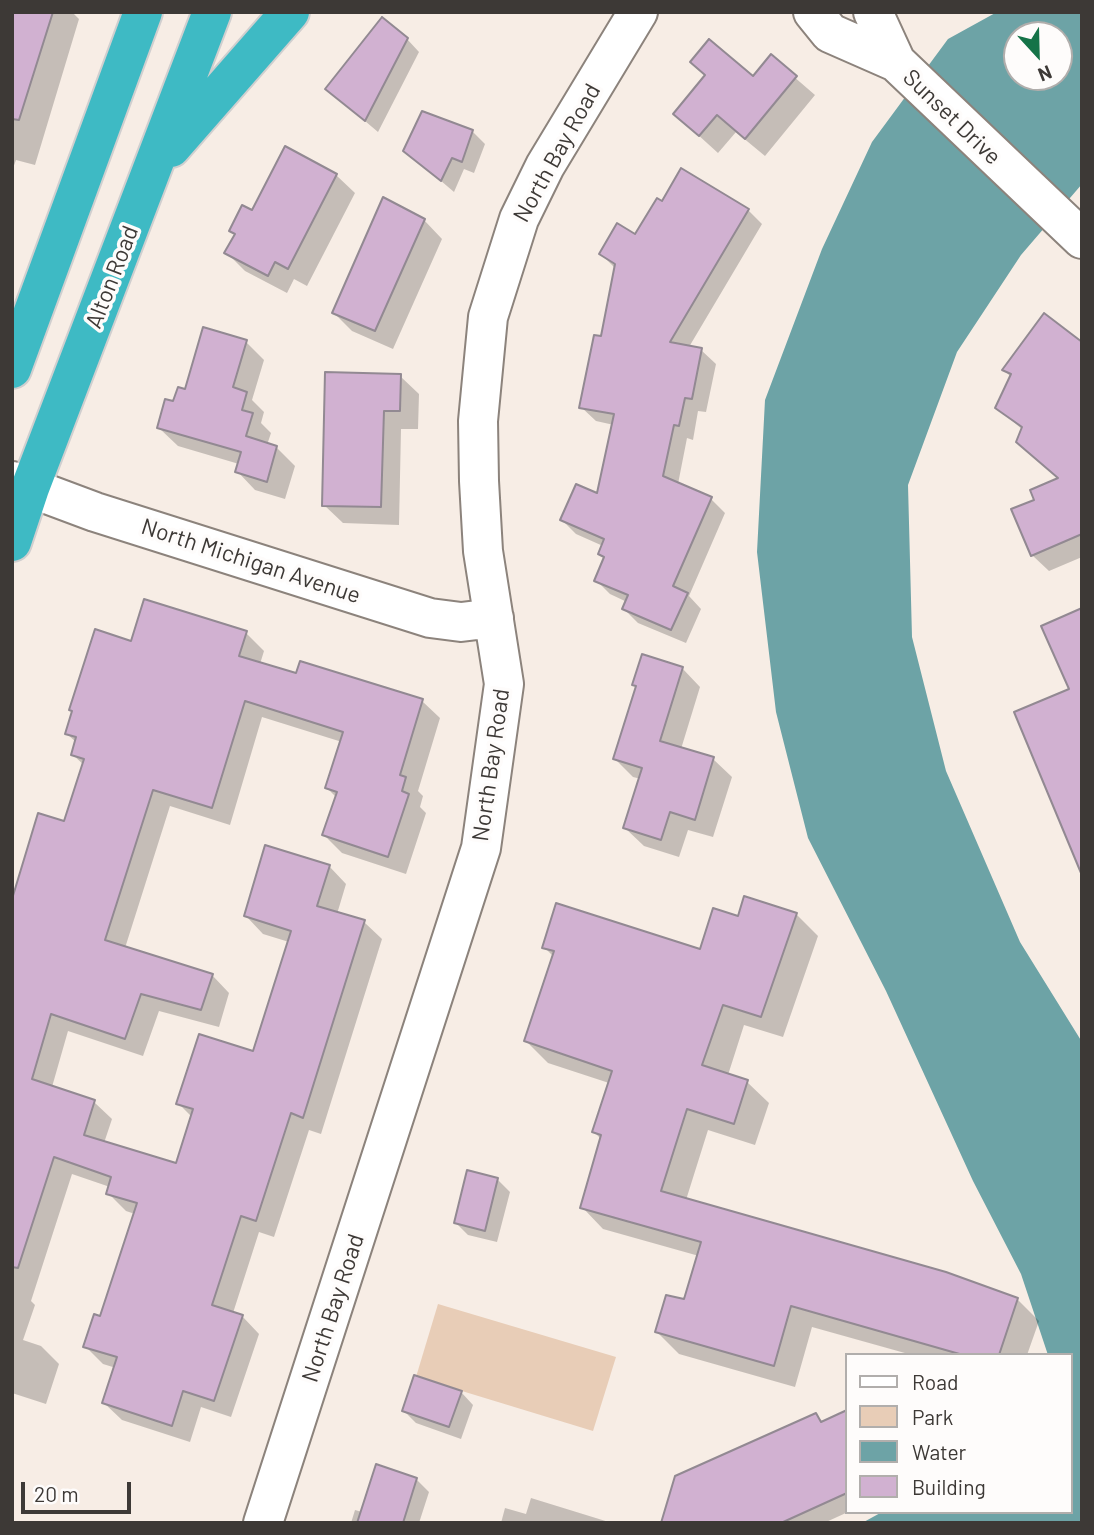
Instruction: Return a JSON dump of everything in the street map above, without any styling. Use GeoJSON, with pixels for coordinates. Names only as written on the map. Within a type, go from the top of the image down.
{"type":"FeatureCollection","features":[{"type":"Feature","properties":{"kind":"highway"},"geometry":{"type":"LineString","coordinates":[[12,369],[143,12]]}},
{"type":"Feature","properties":{"kind":"highway","name":"Alton Road"},"geometry":{"type":"LineString","coordinates":[[12,542],[21,484],[154,168],[212,12]]}},
{"type":"Feature","properties":{"kind":"highway"},"geometry":{"type":"LineString","coordinates":[[154,168],[290,12]]}},
{"type":"Feature","properties":{"kind":"street","name":"North Bay Road"},"geometry":{"type":"LineString","coordinates":[[263,1523],[481,848],[504,684],[483,551],[479,481],[478,421],[488,317],[519,219],[545,166],[638,12]]}},
{"type":"Feature","properties":{"kind":"street","name":"Sunset Drive"},"geometry":{"type":"LineString","coordinates":[[813,12],[830,33],[895,62],[1074,232]]}},
{"type":"Feature","properties":{"kind":"street"},"geometry":{"type":"LineString","coordinates":[[873,12],[895,62]]}},
{"type":"Feature","properties":{"kind":"street","name":"North Michigan Avenue"},"geometry":{"type":"LineString","coordinates":[[21,484],[95,512],[430,618],[461,622],[494,618]]}},
{"type":"Feature","properties":{"kind":"green space"},"geometry":{"type":"Polygon","coordinates":[[[438,1304],[616,1357],[593,1431],[416,1377],[438,1304]]]}},
{"type":"Feature","properties":{"kind":"water"},"geometry":{"type":"Polygon","coordinates":[[[997,12],[1082,12],[1082,184],[1021,255],[957,352],[908,485],[912,637],[946,771],[1020,942],[1082,1042],[1082,1523],[862,1523],[878,1514],[1073,1514],[1073,1353],[1047,1353],[1021,1274],[973,1181],[886,991],[808,838],[776,712],[757,552],[765,400],[822,249],[872,142],[948,39],[997,12]]]}},
{"type":"Feature","properties":{"kind":"building"},"geometry":{"type":"Polygon","coordinates":[[[12,12],[53,12],[19,120],[12,119],[12,12]]]}},
{"type":"Feature","properties":{"kind":"building"},"geometry":{"type":"Polygon","coordinates":[[[382,17],[408,38],[365,121],[325,89],[382,17]]]}},
{"type":"Feature","properties":{"kind":"building"},"geometry":{"type":"Polygon","coordinates":[[[709,39],[753,76],[771,54],[797,76],[745,139],[717,115],[699,136],[673,114],[705,75],[690,62],[709,39]]]}},
{"type":"Feature","properties":{"kind":"building"},"geometry":{"type":"Polygon","coordinates":[[[422,111],[473,130],[462,162],[452,158],[441,181],[403,151],[422,111]]]}},
{"type":"Feature","properties":{"kind":"building"},"geometry":{"type":"Polygon","coordinates":[[[285,146],[337,174],[288,269],[275,262],[268,276],[224,253],[235,234],[229,231],[242,205],[252,210],[285,146]]]}},
{"type":"Feature","properties":{"kind":"building"},"geometry":{"type":"Polygon","coordinates":[[[681,168],[749,209],[670,342],[702,348],[692,399],[685,398],[679,426],[674,425],[663,476],[712,497],[673,586],[688,593],[671,630],[622,609],[628,595],[594,581],[604,557],[598,554],[604,539],[560,520],[576,484],[597,493],[614,414],[579,408],[594,335],[601,336],[615,264],[599,254],[617,223],[635,234],[657,198],[662,201],[681,168]]]}},
{"type":"Feature","properties":{"kind":"building"},"geometry":{"type":"Polygon","coordinates":[[[383,197],[425,219],[375,331],[332,313],[383,197]]]}},
{"type":"Feature","properties":{"kind":"building"},"geometry":{"type":"Polygon","coordinates":[[[1044,313],[1082,342],[1082,534],[1031,556],[1011,509],[1034,500],[1030,490],[1058,478],[1016,442],[1022,427],[995,408],[1011,374],[1002,370],[1044,313]]]}},
{"type":"Feature","properties":{"kind":"building"},"geometry":{"type":"Polygon","coordinates":[[[203,327],[247,340],[233,387],[247,392],[242,410],[253,413],[246,436],[277,446],[267,482],[235,472],[241,452],[157,428],[165,399],[173,401],[178,387],[185,389],[203,327]]]}},
{"type":"Feature","properties":{"kind":"building"},"geometry":{"type":"Polygon","coordinates":[[[325,372],[401,374],[400,411],[384,411],[381,507],[322,506],[325,372]]]}},
{"type":"Feature","properties":{"kind":"building"},"geometry":{"type":"Polygon","coordinates":[[[144,599],[247,631],[239,656],[296,673],[300,661],[423,699],[400,775],[406,777],[402,791],[409,794],[388,857],[322,835],[337,792],[325,788],[343,732],[245,701],[212,808],[153,790],[105,940],[213,974],[201,1010],[141,994],[125,1039],[51,1014],[32,1079],[95,1100],[84,1135],[176,1163],[193,1109],[176,1104],[199,1034],[253,1051],[291,931],[244,916],[265,845],[330,865],[317,906],[365,920],[303,1118],[291,1113],[256,1221],[241,1216],[212,1305],[243,1315],[214,1401],[183,1391],[172,1426],[102,1403],[117,1357],[83,1347],[94,1314],[100,1316],[137,1203],[106,1194],[111,1177],[54,1157],[18,1268],[12,1267],[12,899],[38,813],[64,821],[84,759],[71,755],[76,737],[65,734],[72,711],[69,710],[95,629],[131,641],[144,599]]]}},
{"type":"Feature","properties":{"kind":"building"},"geometry":{"type":"Polygon","coordinates":[[[1082,608],[1081,873],[1014,712],[1069,689],[1041,626],[1082,608]]]}},
{"type":"Feature","properties":{"kind":"building"},"geometry":{"type":"Polygon","coordinates":[[[642,654],[683,667],[660,741],[714,757],[695,820],[670,812],[661,840],[623,828],[642,768],[613,759],[636,686],[632,685],[642,654]]]}},
{"type":"Feature","properties":{"kind":"building"},"geometry":{"type":"Polygon","coordinates":[[[744,896],[797,913],[761,1017],[723,1005],[702,1065],[748,1080],[734,1124],[687,1109],[661,1191],[946,1272],[1018,1298],[1000,1353],[956,1353],[791,1306],[774,1366],[655,1332],[666,1295],[684,1299],[701,1242],[580,1208],[601,1135],[592,1132],[612,1071],[524,1041],[554,951],[542,948],[556,903],[700,949],[713,908],[738,916],[744,896]]]}},
{"type":"Feature","properties":{"kind":"building"},"geometry":{"type":"Polygon","coordinates":[[[467,1170],[498,1178],[485,1231],[454,1223],[467,1170]]]}},
{"type":"Feature","properties":{"kind":"building"},"geometry":{"type":"Polygon","coordinates":[[[414,1375],[462,1391],[449,1427],[402,1411],[414,1375]]]}},
{"type":"Feature","properties":{"kind":"building"},"geometry":{"type":"Polygon","coordinates":[[[846,1410],[846,1493],[781,1523],[661,1523],[675,1476],[816,1413],[821,1422],[846,1410]]]}},
{"type":"Feature","properties":{"kind":"building"},"geometry":{"type":"Polygon","coordinates":[[[376,1464],[417,1478],[403,1523],[357,1523],[376,1464]]]}}]}
